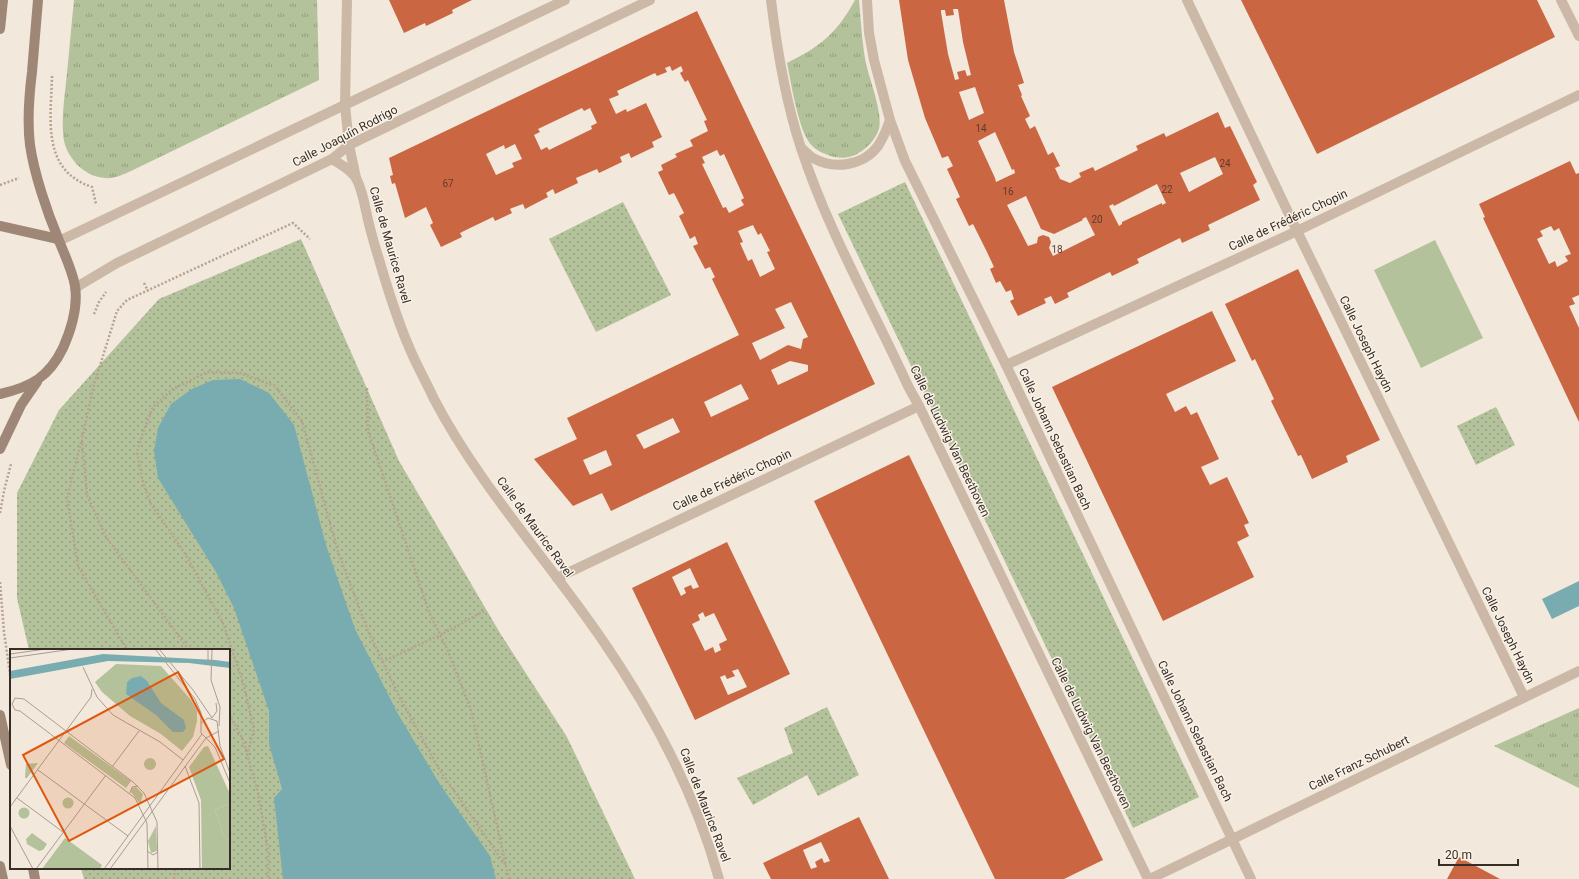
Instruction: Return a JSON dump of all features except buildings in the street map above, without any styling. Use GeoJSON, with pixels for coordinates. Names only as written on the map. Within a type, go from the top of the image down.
{"type":"FeatureCollection","features":[{"type":"Feature","properties":{"kind":"main road"},"geometry":{"type":"LineString","coordinates":[[0,29],[3,0]]}},
{"type":"Feature","properties":{"kind":"main road"},"geometry":{"type":"LineString","coordinates":[[0,448],[21,405],[37,382],[54,363],[66,340],[74,314],[75,288],[69,264],[59,240],[36,172],[30,144],[29,102],[38,0]]}},
{"type":"Feature","properties":{"kind":"main road"},"geometry":{"type":"LineString","coordinates":[[0,226],[59,240]]}},
{"type":"Feature","properties":{"kind":"main road"},"geometry":{"type":"LineString","coordinates":[[0,394],[14,391],[37,382]]}},
{"type":"Feature","properties":{"kind":"main road"},"geometry":{"type":"LineString","coordinates":[[0,715],[10,760]]}},
{"type":"Feature","properties":{"kind":"main road"},"geometry":{"type":"LineString","coordinates":[[0,866],[3,879]]}},
{"type":"Feature","properties":{"kind":"main road"},"geometry":{"type":"LineString","coordinates":[[33,869],[35,879]]}},
{"type":"Feature","properties":{"kind":"street","name":"Calle de Maurice Ravel"},"geometry":{"type":"LineString","coordinates":[[347,0],[345,105],[349,145],[356,178],[362,194],[371,232],[391,299],[409,348],[435,401],[459,442],[604,643],[644,705],[671,754],[695,809],[719,879]]}},
{"type":"Feature","properties":{"kind":"street","name":"Calle Joaquín Rodrigo"},"geometry":{"type":"LineString","coordinates":[[59,240],[100,222],[565,0]]}},
{"type":"Feature","properties":{"kind":"street","name":"Calle Joaquín Rodrigo"},"geometry":{"type":"LineString","coordinates":[[75,288],[117,263],[332,159],[349,145],[650,0]]}},
{"type":"Feature","properties":{"kind":"street","name":"Calle de Ludwig Van Beethoven"},"geometry":{"type":"LineString","coordinates":[[771,0],[780,64],[801,148],[821,203],[908,386],[1149,879]]}},
{"type":"Feature","properties":{"kind":"street","name":"Calle Johann Sebastian Bach"},"geometry":{"type":"LineString","coordinates":[[867,0],[869,33],[874,60],[890,120],[905,161],[1006,365],[1232,840],[1252,879]]}},
{"type":"Feature","properties":{"kind":"street","name":"Calle Joseph Haydn"},"geometry":{"type":"LineString","coordinates":[[1187,0],[1297,231],[1524,698]]}},
{"type":"Feature","properties":{"kind":"street"},"geometry":{"type":"LineString","coordinates":[[1561,0],[1579,36]]}},
{"type":"Feature","properties":{"kind":"street","name":"Calle de Frédéric Chopin"},"geometry":{"type":"LineString","coordinates":[[1006,365],[1297,231],[1579,95]]}},
{"type":"Feature","properties":{"kind":"street"},"geometry":{"type":"LineString","coordinates":[[801,148],[812,158],[825,163],[840,166],[852,164],[871,153],[878,146],[890,120]]}},
{"type":"Feature","properties":{"kind":"street","name":"Calle de Maurice Ravel"},"geometry":{"type":"LineString","coordinates":[[332,159],[348,169],[356,178]]}},
{"type":"Feature","properties":{"kind":"street","name":"Calle de Frédéric Chopin"},"geometry":{"type":"LineString","coordinates":[[557,578],[919,406]]}},
{"type":"Feature","properties":{"kind":"street","name":"Calle Franz Schubert"},"geometry":{"type":"LineString","coordinates":[[1149,879],[1579,671]]}},
{"type":"Feature","properties":{"kind":"path"},"geometry":{"type":"LineString","coordinates":[[52,72],[51,140],[59,164],[66,172],[85,185],[92,187],[100,222]]}},
{"type":"Feature","properties":{"kind":"path"},"geometry":{"type":"LineString","coordinates":[[0,185],[23,177]]}},
{"type":"Feature","properties":{"kind":"path"},"geometry":{"type":"LineString","coordinates":[[126,649],[78,566],[66,498],[82,439],[93,388],[117,311],[127,300],[293,223],[310,239]]}},
{"type":"Feature","properties":{"kind":"path"},"geometry":{"type":"LineString","coordinates":[[144,283],[148,291]]}},
{"type":"Feature","properties":{"kind":"path"},"geometry":{"type":"LineString","coordinates":[[247,755],[254,729],[243,682],[223,623],[184,552],[152,504],[143,483],[137,452],[152,407],[174,389],[207,372],[240,373],[275,386],[302,421],[337,549],[368,631],[382,662],[439,769],[506,866]]}},
{"type":"Feature","properties":{"kind":"path"},"geometry":{"type":"LineString","coordinates":[[367,388],[368,431],[429,612],[448,651],[471,710],[509,879]]}},
{"type":"Feature","properties":{"kind":"path"},"geometry":{"type":"LineString","coordinates":[[82,439],[87,495],[106,537],[187,649]]}},
{"type":"Feature","properties":{"kind":"path"},"geometry":{"type":"LineString","coordinates":[[0,582],[10,678]]}},
{"type":"Feature","properties":{"kind":"path"},"geometry":{"type":"LineString","coordinates":[[382,662],[440,635],[486,610]]}},
{"type":"Feature","properties":{"kind":"path"},"geometry":{"type":"LineString","coordinates":[[230,716],[243,740],[258,792],[268,850],[268,879]]}},
{"type":"Feature","properties":{"kind":"path"},"geometry":{"type":"LineString","coordinates":[[174,879],[175,869]]}},
{"type":"Feature","properties":{"kind":"green space"},"geometry":{"type":"Polygon","coordinates":[[[74,0],[317,0],[319,80],[124,174],[112,178],[98,177],[84,171],[78,166],[69,154],[64,141],[63,112],[74,0]]]}},
{"type":"Feature","properties":{"kind":"green space"},"geometry":{"type":"Polygon","coordinates":[[[855,0],[859,0],[866,64],[876,97],[880,123],[875,138],[865,149],[849,157],[843,158],[822,153],[809,142],[801,126],[787,63],[809,51],[827,38],[842,21],[855,0]]]}},
{"type":"Feature","properties":{"kind":"green space"},"geometry":{"type":"Polygon","coordinates":[[[905,182],[1199,797],[1133,828],[838,214],[905,182]]]}},
{"type":"Feature","properties":{"kind":"green space"},"geometry":{"type":"Polygon","coordinates":[[[623,202],[671,295],[596,332],[549,239],[623,202]]]}},
{"type":"Feature","properties":{"kind":"green space"},"geometry":{"type":"Polygon","coordinates":[[[301,239],[399,461],[500,633],[567,737],[635,879],[84,879],[81,869],[230,869],[230,649],[29,649],[17,598],[17,493],[59,410],[159,299],[301,239]]]}},
{"type":"Feature","properties":{"kind":"green space"},"geometry":{"type":"Polygon","coordinates":[[[1435,240],[1483,338],[1421,368],[1374,270],[1435,240]]]}},
{"type":"Feature","properties":{"kind":"green space"},"geometry":{"type":"Polygon","coordinates":[[[1496,407],[1515,445],[1476,465],[1457,426],[1496,407]]]}},
{"type":"Feature","properties":{"kind":"green space"},"geometry":{"type":"Polygon","coordinates":[[[827,707],[859,775],[818,796],[807,775],[753,805],[737,778],[793,753],[784,728],[827,707]]]}},
{"type":"Feature","properties":{"kind":"green space"},"geometry":{"type":"Polygon","coordinates":[[[1579,708],[1579,788],[1494,746],[1579,708]]]}},
{"type":"Feature","properties":{"kind":"water"},"geometry":{"type":"Polygon","coordinates":[[[240,379],[269,393],[294,425],[326,545],[355,629],[398,714],[439,783],[490,856],[496,879],[283,879],[274,798],[282,789],[269,744],[269,711],[234,608],[216,572],[158,478],[154,451],[158,428],[171,404],[192,389],[213,380],[240,379]]]}},
{"type":"Feature","properties":{"kind":"water"},"geometry":{"type":"Polygon","coordinates":[[[1579,581],[1579,606],[1552,619],[1542,599],[1579,581]]]}}]}
